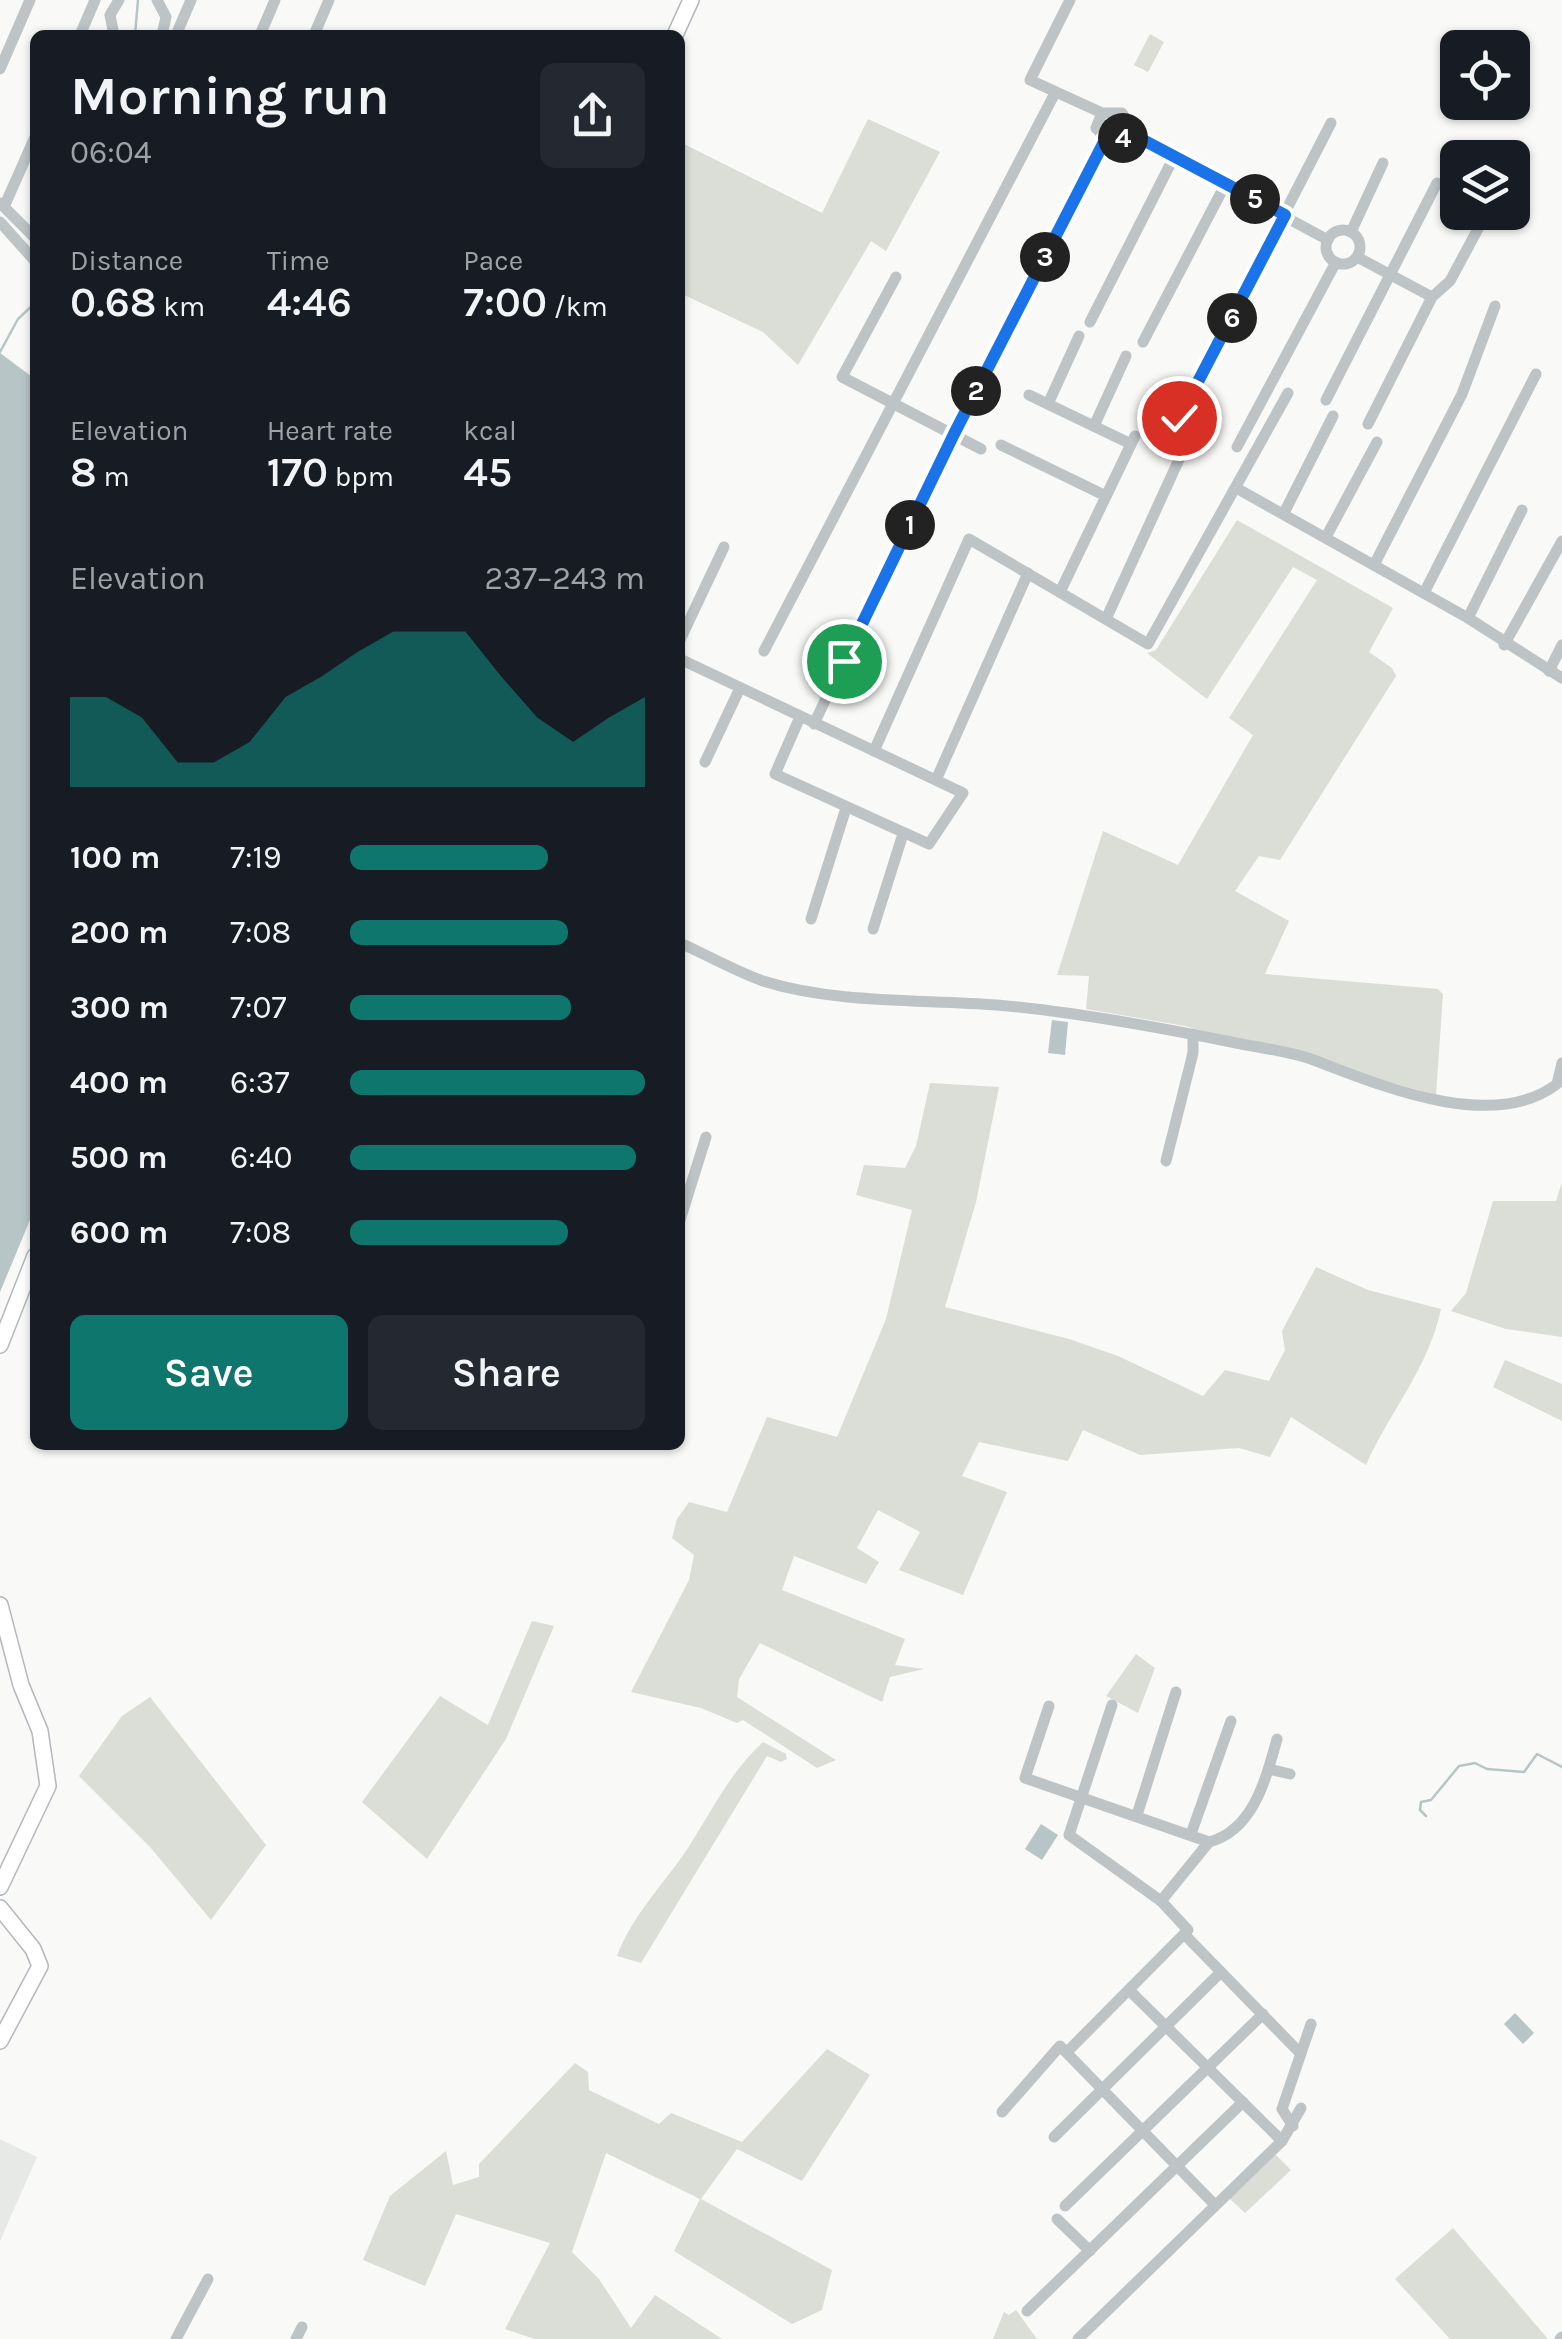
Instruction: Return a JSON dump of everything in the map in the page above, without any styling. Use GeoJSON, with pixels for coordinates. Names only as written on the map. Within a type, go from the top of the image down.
{"type":"FeatureCollection","features":[{"type":"Feature","properties":{"kind":"main road"},"geometry":{"type":"LineString","coordinates":[[677,30],[691,0]]}},
{"type":"Feature","properties":{"kind":"main road"},"geometry":{"type":"LineString","coordinates":[[0,1345],[30,1269]]}},
{"type":"Feature","properties":{"kind":"main road"},"geometry":{"type":"LineString","coordinates":[[0,1605],[21,1685],[40,1731],[48,1786],[0,1887]]}},
{"type":"Feature","properties":{"kind":"main road"},"geometry":{"type":"LineString","coordinates":[[0,1908],[34,1949],[40,1966],[0,2040]]}},
{"type":"Feature","properties":{"kind":"street"},"geometry":{"type":"LineString","coordinates":[[0,70],[30,0]]}},
{"type":"Feature","properties":{"kind":"street"},"geometry":{"type":"LineString","coordinates":[[157,0],[166,16],[163,30]]}},
{"type":"Feature","properties":{"kind":"street"},"geometry":{"type":"LineString","coordinates":[[178,30],[191,0]]}},
{"type":"Feature","properties":{"kind":"street"},"geometry":{"type":"LineString","coordinates":[[262,30],[275,0]]}},
{"type":"Feature","properties":{"kind":"street"},"geometry":{"type":"LineString","coordinates":[[316,30],[329,0]]}},
{"type":"Feature","properties":{"kind":"street"},"geometry":{"type":"LineString","coordinates":[[1070,0],[1030,80],[1102,113],[1122,113],[1128,122],[1128,132]]}},
{"type":"Feature","properties":{"kind":"street"},"geometry":{"type":"LineString","coordinates":[[82,30],[91,1],[115,6]]}},
{"type":"Feature","properties":{"kind":"street"},"geometry":{"type":"LineString","coordinates":[[764,650],[1055,93]]}},
{"type":"Feature","properties":{"kind":"street"},"geometry":{"type":"LineString","coordinates":[[1102,113],[1096,128],[1105,140],[1116,142],[1128,132]]}},
{"type":"Feature","properties":{"kind":"street"},"geometry":{"type":"LineString","coordinates":[[1179,418],[1331,123]]}},
{"type":"Feature","properties":{"kind":"street"},"geometry":{"type":"LineString","coordinates":[[1128,132],[1328,240]]}},
{"type":"Feature","properties":{"kind":"street"},"geometry":{"type":"LineString","coordinates":[[844,661],[954,434],[1105,140]]}},
{"type":"Feature","properties":{"kind":"street"},"geometry":{"type":"LineString","coordinates":[[30,146],[2,205],[30,233]]}},
{"type":"Feature","properties":{"kind":"street"},"geometry":{"type":"LineString","coordinates":[[1090,322],[1175,155]]}},
{"type":"Feature","properties":{"kind":"street"},"geometry":{"type":"LineString","coordinates":[[1351,232],[1384,164]]}},
{"type":"Feature","properties":{"kind":"street"},"geometry":{"type":"LineString","coordinates":[[1143,342],[1226,183]]}},
{"type":"Feature","properties":{"kind":"street"},"geometry":{"type":"LineString","coordinates":[[1326,400],[1436,183]]}},
{"type":"Feature","properties":{"kind":"street"},"geometry":{"type":"LineString","coordinates":[[0,222],[30,255]]}},
{"type":"Feature","properties":{"kind":"street"},"geometry":{"type":"LineString","coordinates":[[1340,230],[1351,232],[1360,246],[1357,257],[1348,264],[1336,262],[1328,255],[1328,240],[1340,230]]}},
{"type":"Feature","properties":{"kind":"street"},"geometry":{"type":"LineString","coordinates":[[1368,424],[1432,297],[1450,281],[1477,230]]}},
{"type":"Feature","properties":{"kind":"street"},"geometry":{"type":"LineString","coordinates":[[1357,257],[1432,297]]}},
{"type":"Feature","properties":{"kind":"street"},"geometry":{"type":"LineString","coordinates":[[1237,447],[1336,262]]}},
{"type":"Feature","properties":{"kind":"street"},"geometry":{"type":"LineString","coordinates":[[896,277],[842,377],[981,448]]}},
{"type":"Feature","properties":{"kind":"street"},"geometry":{"type":"LineString","coordinates":[[1374,565],[1462,394],[1496,306]]}},
{"type":"Feature","properties":{"kind":"street"},"geometry":{"type":"LineString","coordinates":[[1048,404],[1079,336]]}},
{"type":"Feature","properties":{"kind":"street"},"geometry":{"type":"LineString","coordinates":[[1094,426],[1126,356]]}},
{"type":"Feature","properties":{"kind":"street"},"geometry":{"type":"LineString","coordinates":[[1424,593],[1536,374]]}},
{"type":"Feature","properties":{"kind":"street"},"geometry":{"type":"LineString","coordinates":[[874,752],[969,539],[1148,644],[1288,394]]}},
{"type":"Feature","properties":{"kind":"street"},"geometry":{"type":"LineString","coordinates":[[1029,395],[1133,440],[1060,592]]}},
{"type":"Feature","properties":{"kind":"street"},"geometry":{"type":"LineString","coordinates":[[1284,513],[1333,416]]}},
{"type":"Feature","properties":{"kind":"street"},"geometry":{"type":"LineString","coordinates":[[1326,537],[1377,442]]}},
{"type":"Feature","properties":{"kind":"street"},"geometry":{"type":"LineString","coordinates":[[1001,445],[1104,495]]}},
{"type":"Feature","properties":{"kind":"street"},"geometry":{"type":"LineString","coordinates":[[1106,620],[1182,453]]}},
{"type":"Feature","properties":{"kind":"street"},"geometry":{"type":"LineString","coordinates":[[1238,488],[1468,618],[1504,645],[1562,678]]}},
{"type":"Feature","properties":{"kind":"street"},"geometry":{"type":"LineString","coordinates":[[1468,618],[1522,510]]}},
{"type":"Feature","properties":{"kind":"street"},"geometry":{"type":"LineString","coordinates":[[1504,645],[1562,541]]}},
{"type":"Feature","properties":{"kind":"street"},"geometry":{"type":"LineString","coordinates":[[685,630],[724,548]]}},
{"type":"Feature","properties":{"kind":"street"},"geometry":{"type":"LineString","coordinates":[[936,780],[1028,573]]}},
{"type":"Feature","properties":{"kind":"street"},"geometry":{"type":"LineString","coordinates":[[1549,671],[1562,645]]}},
{"type":"Feature","properties":{"kind":"street"},"geometry":{"type":"LineString","coordinates":[[685,662],[963,794],[929,844],[774,774],[800,718]]}},
{"type":"Feature","properties":{"kind":"street"},"geometry":{"type":"LineString","coordinates":[[814,724],[836,677]]}},
{"type":"Feature","properties":{"kind":"street"},"geometry":{"type":"LineString","coordinates":[[706,762],[740,688]]}},
{"type":"Feature","properties":{"kind":"street"},"geometry":{"type":"LineString","coordinates":[[812,920],[846,808]]}},
{"type":"Feature","properties":{"kind":"street"},"geometry":{"type":"LineString","coordinates":[[873,929],[902,834]]}},
{"type":"Feature","properties":{"kind":"street"},"geometry":{"type":"LineString","coordinates":[[685,945],[763,980],[814,991],[994,1005],[1193,1034],[1306,1058],[1418,1096],[1472,1106],[1547,1092],[1557,1084],[1562,1063]]}},
{"type":"Feature","properties":{"kind":"street"},"geometry":{"type":"LineString","coordinates":[[1166,1161],[1194,1053],[1193,1034]]}},
{"type":"Feature","properties":{"kind":"street"},"geometry":{"type":"LineString","coordinates":[[686,1179],[706,1137]]}},
{"type":"Feature","properties":{"kind":"street"},"geometry":{"type":"LineString","coordinates":[[1137,1816],[1176,1692]]}},
{"type":"Feature","properties":{"kind":"street"},"geometry":{"type":"LineString","coordinates":[[1067,2052],[1188,1930],[1161,1901],[1069,1836],[1112,1705]]}},
{"type":"Feature","properties":{"kind":"street"},"geometry":{"type":"LineString","coordinates":[[1049,1706],[1025,1778],[1209,1842]]}},
{"type":"Feature","properties":{"kind":"street"},"geometry":{"type":"LineString","coordinates":[[1191,1834],[1231,1720]]}},
{"type":"Feature","properties":{"kind":"street"},"geometry":{"type":"LineString","coordinates":[[1161,1901],[1209,1842],[1220,1839],[1259,1800],[1277,1738]]}},
{"type":"Feature","properties":{"kind":"street"},"geometry":{"type":"LineString","coordinates":[[1269,1768],[1290,1774]]}},
{"type":"Feature","properties":{"kind":"street"},"geometry":{"type":"LineString","coordinates":[[1184,1934],[1300,2053]]}},
{"type":"Feature","properties":{"kind":"street"},"geometry":{"type":"LineString","coordinates":[[1054,2138],[1221,1972]]}},
{"type":"Feature","properties":{"kind":"street"},"geometry":{"type":"LineString","coordinates":[[1129,1990],[1282,2140]]}},
{"type":"Feature","properties":{"kind":"street"},"geometry":{"type":"LineString","coordinates":[[1066,2206],[1262,2014]]}},
{"type":"Feature","properties":{"kind":"street"},"geometry":{"type":"LineString","coordinates":[[1293,2126],[1282,2109],[1310,2024]]}},
{"type":"Feature","properties":{"kind":"street"},"geometry":{"type":"LineString","coordinates":[[1002,2112],[1060,2046],[1214,2204]]}},
{"type":"Feature","properties":{"kind":"street"},"geometry":{"type":"LineString","coordinates":[[1027,2311],[1243,2102]]}},
{"type":"Feature","properties":{"kind":"street"},"geometry":{"type":"LineString","coordinates":[[1078,2339],[1282,2140],[1301,2108]]}},
{"type":"Feature","properties":{"kind":"street"},"geometry":{"type":"LineString","coordinates":[[1057,2219],[1090,2251]]}},
{"type":"Feature","properties":{"kind":"street"},"geometry":{"type":"LineString","coordinates":[[176,2339],[208,2279]]}},
{"type":"Feature","properties":{"kind":"shaded area"},"geometry":{"type":"Polygon","coordinates":[[[1150,34],[1164,42],[1148,72],[1134,65],[1150,34]]]}},
{"type":"Feature","properties":{"kind":"shaded area"},"geometry":{"type":"Polygon","coordinates":[[[868,119],[940,152],[886,251],[871,241],[798,365],[763,332],[685,295],[685,144],[822,213],[868,119]]]}},
{"type":"Feature","properties":{"kind":"shaded area"},"geometry":{"type":"Polygon","coordinates":[[[0,353],[30,375],[30,1220],[0,1292],[0,353]]]}},
{"type":"Feature","properties":{"kind":"shaded area"},"geometry":{"type":"Polygon","coordinates":[[[1237,520],[1393,608],[1369,652],[1392,668],[1396,676],[1280,860],[1259,856],[1235,891],[1289,921],[1265,974],[1438,989],[1443,994],[1436,1095],[1185,1026],[1086,1009],[1089,976],[1057,975],[1103,831],[1178,865],[1253,735],[1229,718],[1317,580],[1293,567],[1207,699],[1147,653],[1156,650],[1237,520]]]}},
{"type":"Feature","properties":{"kind":"shaded area"},"geometry":{"type":"Polygon","coordinates":[[[1052,1020],[1068,1022],[1065,1055],[1048,1053],[1052,1020]]]}},
{"type":"Feature","properties":{"kind":"shaded area"},"geometry":{"type":"Polygon","coordinates":[[[930,1083],[999,1087],[976,1202],[945,1307],[1069,1339],[1118,1356],[1203,1396],[1225,1370],[1269,1381],[1285,1350],[1282,1331],[1316,1267],[1368,1290],[1441,1309],[1418,1370],[1366,1465],[1291,1417],[1270,1457],[1239,1448],[1140,1455],[1083,1430],[1068,1461],[979,1442],[962,1476],[1007,1492],[963,1595],[899,1570],[920,1532],[878,1510],[857,1548],[879,1562],[866,1584],[794,1556],[782,1590],[905,1639],[895,1665],[924,1669],[890,1677],[882,1702],[760,1643],[739,1679],[737,1697],[836,1760],[817,1768],[743,1720],[737,1723],[701,1708],[631,1692],[689,1580],[694,1555],[672,1538],[677,1519],[689,1502],[727,1512],[767,1417],[837,1437],[886,1319],[912,1210],[856,1195],[864,1165],[905,1168],[916,1146],[930,1083]]]}},
{"type":"Feature","properties":{"kind":"shaded area"},"geometry":{"type":"Polygon","coordinates":[[[1562,1182],[1562,1337],[1506,1329],[1451,1311],[1466,1293],[1493,1201],[1556,1201],[1562,1182]]]}},
{"type":"Feature","properties":{"kind":"shaded area"},"geometry":{"type":"Polygon","coordinates":[[[1505,1360],[1562,1384],[1562,1421],[1493,1387],[1505,1360]]]}},
{"type":"Feature","properties":{"kind":"shaded area"},"geometry":{"type":"Polygon","coordinates":[[[532,1621],[554,1626],[506,1739],[427,1859],[362,1802],[440,1696],[488,1725],[532,1621]]]}},
{"type":"Feature","properties":{"kind":"shaded area"},"geometry":{"type":"Polygon","coordinates":[[[1136,1654],[1155,1668],[1138,1713],[1106,1696],[1136,1654]]]}},
{"type":"Feature","properties":{"kind":"shaded area"},"geometry":{"type":"Polygon","coordinates":[[[150,1697],[266,1845],[211,1920],[150,1847],[79,1776],[122,1716],[150,1697]]]}},
{"type":"Feature","properties":{"kind":"shaded area"},"geometry":{"type":"Polygon","coordinates":[[[763,1742],[786,1754],[787,1759],[781,1762],[767,1756],[641,1963],[617,1956],[639,1914],[686,1851],[730,1780],[763,1742]]]}},
{"type":"Feature","properties":{"kind":"shaded area"},"geometry":{"type":"Polygon","coordinates":[[[1041,1824],[1058,1835],[1042,1860],[1025,1849],[1041,1824]]]}},
{"type":"Feature","properties":{"kind":"shaded area"},"geometry":{"type":"Polygon","coordinates":[[[1515,2013],[1534,2033],[1523,2044],[1504,2024],[1515,2013]]]}},
{"type":"Feature","properties":{"kind":"shaded area"},"geometry":{"type":"Polygon","coordinates":[[[827,2049],[870,2075],[802,2181],[737,2149],[701,2199],[832,2270],[822,2310],[792,2324],[674,2251],[700,2199],[606,2153],[572,2252],[599,2279],[631,2328],[655,2295],[722,2339],[535,2339],[505,2329],[550,2243],[456,2214],[425,2286],[363,2260],[390,2196],[446,2151],[453,2185],[479,2177],[479,2164],[575,2063],[588,2072],[589,2090],[659,2124],[671,2113],[742,2142],[827,2049]]]}},
{"type":"Feature","properties":{"kind":"shaded area"},"geometry":{"type":"Polygon","coordinates":[[[0,2139],[37,2157],[0,2241],[0,2139]]]}},
{"type":"Feature","properties":{"kind":"shaded area"},"geometry":{"type":"Polygon","coordinates":[[[1275,2154],[1291,2170],[1245,2213],[1229,2198],[1275,2154]]]}},
{"type":"Feature","properties":{"kind":"shaded area"},"geometry":{"type":"Polygon","coordinates":[[[1453,2228],[1548,2339],[1450,2339],[1395,2279],[1453,2228]]]}},
{"type":"Feature","properties":{"kind":"shaded area"},"geometry":{"type":"Polygon","coordinates":[[[1016,2310],[1037,2339],[993,2339],[1004,2312],[1009,2315],[1016,2310]]]}},
{"type":"Feature","properties":{"kind":"waterway"},"geometry":{"type":"LineString","coordinates":[[135,30],[138,0]]}},
{"type":"Feature","properties":{"kind":"waterway"},"geometry":{"type":"LineString","coordinates":[[0,352],[18,319],[30,308]]}},
{"type":"Feature","properties":{"kind":"waterway"},"geometry":{"type":"LineString","coordinates":[[1426,1816],[1420,1810],[1421,1802],[1431,1800],[1459,1766],[1475,1763],[1487,1769],[1524,1772],[1537,1754],[1562,1767]]}},
{"type":"Feature","properties":{"kind":"route"},"geometry":{"type":"LineString","coordinates":[[844,661],[954,434],[1105,140],[1116,142],[1128,132],[1285,215],[1179,418]]}}]}
